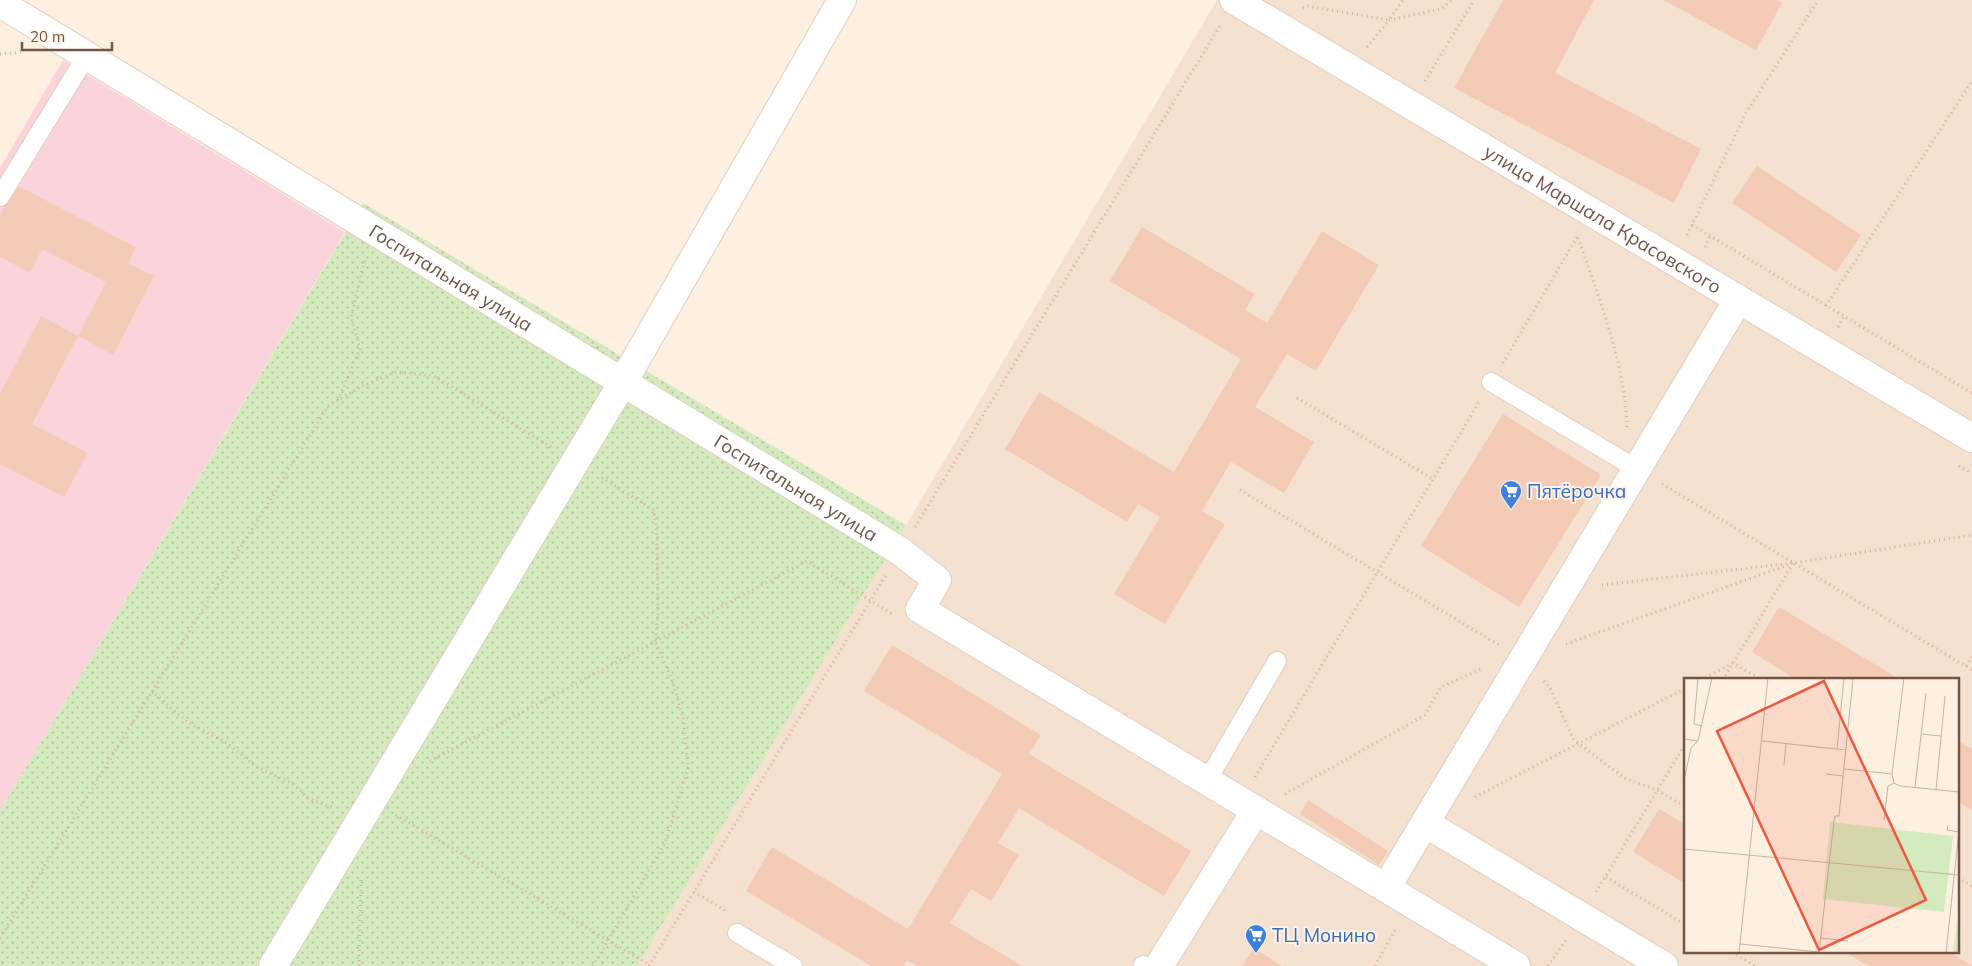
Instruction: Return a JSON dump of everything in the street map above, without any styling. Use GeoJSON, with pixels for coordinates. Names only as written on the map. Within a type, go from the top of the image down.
{"type":"FeatureCollection","features":[{"type":"Feature","properties":{"kind":"street"},"geometry":{"type":"LineString","coordinates":[[273,966],[628,373],[842,0]]}},
{"type":"Feature","properties":{"kind":"street","name":"улица Маршала Красовского"},"geometry":{"type":"LineString","coordinates":[[1234,0],[1672,262],[1972,438]]}},
{"type":"Feature","properties":{"kind":"street","name":"Госпитальная улица"},"geometry":{"type":"LineString","coordinates":[[0,3],[87,56],[628,373],[900,551],[937,580],[920,609],[1207,781]]}},
{"type":"Feature","properties":{"kind":"street"},"geometry":{"type":"LineString","coordinates":[[1386,888],[1425,823],[1518,656],[1564,590],[1632,466],[1738,300]]}},
{"type":"Feature","properties":{"kind":"street"},"geometry":{"type":"LineString","coordinates":[[1207,781],[1516,966]]}},
{"type":"Feature","properties":{"kind":"street"},"geometry":{"type":"LineString","coordinates":[[1149,966],[1248,806]]}},
{"type":"Feature","properties":{"kind":"street"},"geometry":{"type":"LineString","coordinates":[[1425,823],[1664,966]]}},
{"type":"Feature","properties":{"kind":"lane"},"geometry":{"type":"LineString","coordinates":[[0,197],[87,56]]}},
{"type":"Feature","properties":{"kind":"lane"},"geometry":{"type":"LineString","coordinates":[[1491,382],[1632,466]]}},
{"type":"Feature","properties":{"kind":"lane"},"geometry":{"type":"LineString","coordinates":[[1207,781],[1276,660]]}},
{"type":"Feature","properties":{"kind":"lane"},"geometry":{"type":"LineString","coordinates":[[737,933],[793,966]]}},
{"type":"Feature","properties":{"kind":"path"},"geometry":{"type":"LineString","coordinates":[[1349,69],[1403,0]]}},
{"type":"Feature","properties":{"kind":"path"},"geometry":{"type":"LineString","coordinates":[[1266,19],[1307,6],[1389,20],[1440,9],[1452,0]]}},
{"type":"Feature","properties":{"kind":"path"},"geometry":{"type":"LineString","coordinates":[[1410,105],[1474,0]]}},
{"type":"Feature","properties":{"kind":"path"},"geometry":{"type":"LineString","coordinates":[[1672,262],[1746,114],[1818,0]]}},
{"type":"Feature","properties":{"kind":"path"},"geometry":{"type":"LineString","coordinates":[[152,692],[187,722],[227,743],[255,766],[293,784],[309,799],[367,809],[607,940],[649,965],[1221,24]]}},
{"type":"Feature","properties":{"kind":"path"},"geometry":{"type":"LineString","coordinates":[[1826,306],[1972,81]]}},
{"type":"Feature","properties":{"kind":"path"},"geometry":{"type":"LineString","coordinates":[[1692,225],[1972,393]]}},
{"type":"Feature","properties":{"kind":"path"},"geometry":{"type":"LineString","coordinates":[[1248,806],[1377,572],[1577,237],[1603,311],[1626,399],[1632,466],[1972,670]]}},
{"type":"Feature","properties":{"kind":"path"},"geometry":{"type":"LineString","coordinates":[[338,400],[360,349],[351,317],[366,258]]}},
{"type":"Feature","properties":{"kind":"path"},"geometry":{"type":"LineString","coordinates":[[0,938],[328,406],[364,385],[396,372],[434,376],[654,510],[657,538],[658,605],[655,642],[671,677],[683,717],[688,768],[665,843],[593,966]]}},
{"type":"Feature","properties":{"kind":"path"},"geometry":{"type":"LineString","coordinates":[[1297,398],[1433,479]]}},
{"type":"Feature","properties":{"kind":"path"},"geometry":{"type":"LineString","coordinates":[[1240,490],[1518,656],[1550,688],[1574,740],[1626,779],[1658,790],[1684,806]]}},
{"type":"Feature","properties":{"kind":"path"},"geometry":{"type":"LineString","coordinates":[[1564,590],[1794,563],[1972,535]]}},
{"type":"Feature","properties":{"kind":"path"},"geometry":{"type":"LineString","coordinates":[[422,765],[807,562],[871,601]]}},
{"type":"Feature","properties":{"kind":"path"},"geometry":{"type":"LineString","coordinates":[[1248,806],[1426,715],[1441,687],[1518,656],[1794,563]]}},
{"type":"Feature","properties":{"kind":"path"},"geometry":{"type":"LineString","coordinates":[[1725,678],[1794,563]]}},
{"type":"Feature","properties":{"kind":"path"},"geometry":{"type":"LineString","coordinates":[[1966,666],[1972,657]]}},
{"type":"Feature","properties":{"kind":"path"},"geometry":{"type":"LineString","coordinates":[[1706,678],[1733,663]]}},
{"type":"Feature","properties":{"kind":"path"},"geometry":{"type":"LineString","coordinates":[[1733,663],[1759,678]]}},
{"type":"Feature","properties":{"kind":"path"},"geometry":{"type":"LineString","coordinates":[[1468,801],[1684,689]]}},
{"type":"Feature","properties":{"kind":"path"},"geometry":{"type":"LineString","coordinates":[[1548,966],[1582,917],[1684,746]]}},
{"type":"Feature","properties":{"kind":"path"},"geometry":{"type":"LineString","coordinates":[[359,966],[361,877]]}},
{"type":"Feature","properties":{"kind":"path"},"geometry":{"type":"LineString","coordinates":[[1606,877],[1684,923]]}},
{"type":"Feature","properties":{"kind":"path"},"geometry":{"type":"LineString","coordinates":[[1960,879],[1972,886]]}},
{"type":"Feature","properties":{"kind":"path"},"geometry":{"type":"LineString","coordinates":[[1375,966],[1397,926]]}},
{"type":"Feature","properties":{"kind":"path"},"geometry":{"type":"LineString","coordinates":[[1735,954],[1755,966]]}},
{"type":"Feature","properties":{"kind":"shaded area"},"geometry":{"type":"Polygon","coordinates":[[[1217,0],[1972,0],[1972,966],[637,966],[906,525],[1217,0]]]}},
{"type":"Feature","properties":{"kind":"shaded area"},"geometry":{"type":"Polygon","coordinates":[[[63,60],[345,232],[0,811],[0,168],[63,60]]]}},
{"type":"Feature","properties":{"kind":"green space"},"geometry":{"type":"Polygon","coordinates":[[[363,203],[906,525],[637,966],[0,966],[0,811],[363,203]]]}},
{"type":"Feature","properties":{"kind":"building"},"geometry":{"type":"Polygon","coordinates":[[[1503,0],[1594,0],[1555,73],[1701,149],[1674,203],[1454,88],[1503,0]]]}},
{"type":"Feature","properties":{"kind":"building"},"geometry":{"type":"Polygon","coordinates":[[[1663,0],[1777,0],[1782,3],[1756,50],[1663,0]]]}},
{"type":"Feature","properties":{"kind":"building"},"geometry":{"type":"Polygon","coordinates":[[[1757,166],[1861,235],[1836,272],[1732,203],[1757,166]]]}},
{"type":"Feature","properties":{"kind":"building"},"geometry":{"type":"Polygon","coordinates":[[[16,185],[136,247],[128,263],[154,276],[113,355],[78,336],[106,282],[42,249],[30,273],[0,257],[0,215],[16,185]]]}},
{"type":"Feature","properties":{"kind":"building"},"geometry":{"type":"Polygon","coordinates":[[[1142,227],[1255,294],[1245,310],[1267,323],[1322,231],[1379,265],[1316,371],[1287,354],[1255,407],[1314,442],[1284,493],[1231,462],[1202,511],[1225,524],[1165,624],[1114,594],[1160,517],[1138,504],[1127,522],[1005,449],[1039,392],[1174,472],[1241,359],[1110,281],[1142,227]]]}},
{"type":"Feature","properties":{"kind":"building"},"geometry":{"type":"Polygon","coordinates":[[[41,316],[78,336],[32,424],[88,453],[64,497],[0,464],[0,394],[41,316]]]}},
{"type":"Feature","properties":{"kind":"building","name":"Пятёрочка"},"geometry":{"type":"Polygon","coordinates":[[[1503,414],[1601,475],[1519,607],[1421,546],[1503,414]]]}},
{"type":"Feature","properties":{"kind":"building"},"geometry":{"type":"Polygon","coordinates":[[[1779,607],[1898,678],[1794,678],[1752,652],[1779,607]]]}},
{"type":"Feature","properties":{"kind":"building"},"geometry":{"type":"Polygon","coordinates":[[[892,645],[1041,735],[1029,754],[1191,851],[1164,896],[1019,808],[998,843],[1019,855],[991,901],[971,889],[950,923],[1022,966],[917,966],[907,960],[904,966],[871,966],[746,891],[772,847],[908,929],[1002,774],[864,691],[892,645]]]}},
{"type":"Feature","properties":{"kind":"building"},"geometry":{"type":"Polygon","coordinates":[[[1960,742],[1972,749],[1972,810],[1960,802],[1960,742]]]}},
{"type":"Feature","properties":{"kind":"building"},"geometry":{"type":"Polygon","coordinates":[[[1308,800],[1388,851],[1379,865],[1300,814],[1308,800]]]}},
{"type":"Feature","properties":{"kind":"building"},"geometry":{"type":"Polygon","coordinates":[[[1659,809],[1684,824],[1684,883],[1633,852],[1659,809]]]}},
{"type":"Feature","properties":{"kind":"building","name":"ТЦ Монино"},"geometry":{"type":"Polygon","coordinates":[[[1254,948],[1273,960],[1282,966],[1242,966],[1254,948]]]}},
{"type":"Feature","properties":{"kind":"building"},"geometry":{"type":"Polygon","coordinates":[[[1848,954],[1953,954],[1972,966],[1868,966],[1848,954]]]}},
{"type":"Feature","properties":{"kind":"place","name":"Пятёрочка"},"geometry":{"type":"Point","coordinates":[1511,510]}},
{"type":"Feature","properties":{"kind":"place","name":"ТЦ Монино"},"geometry":{"type":"Point","coordinates":[1256,954]}}]}
